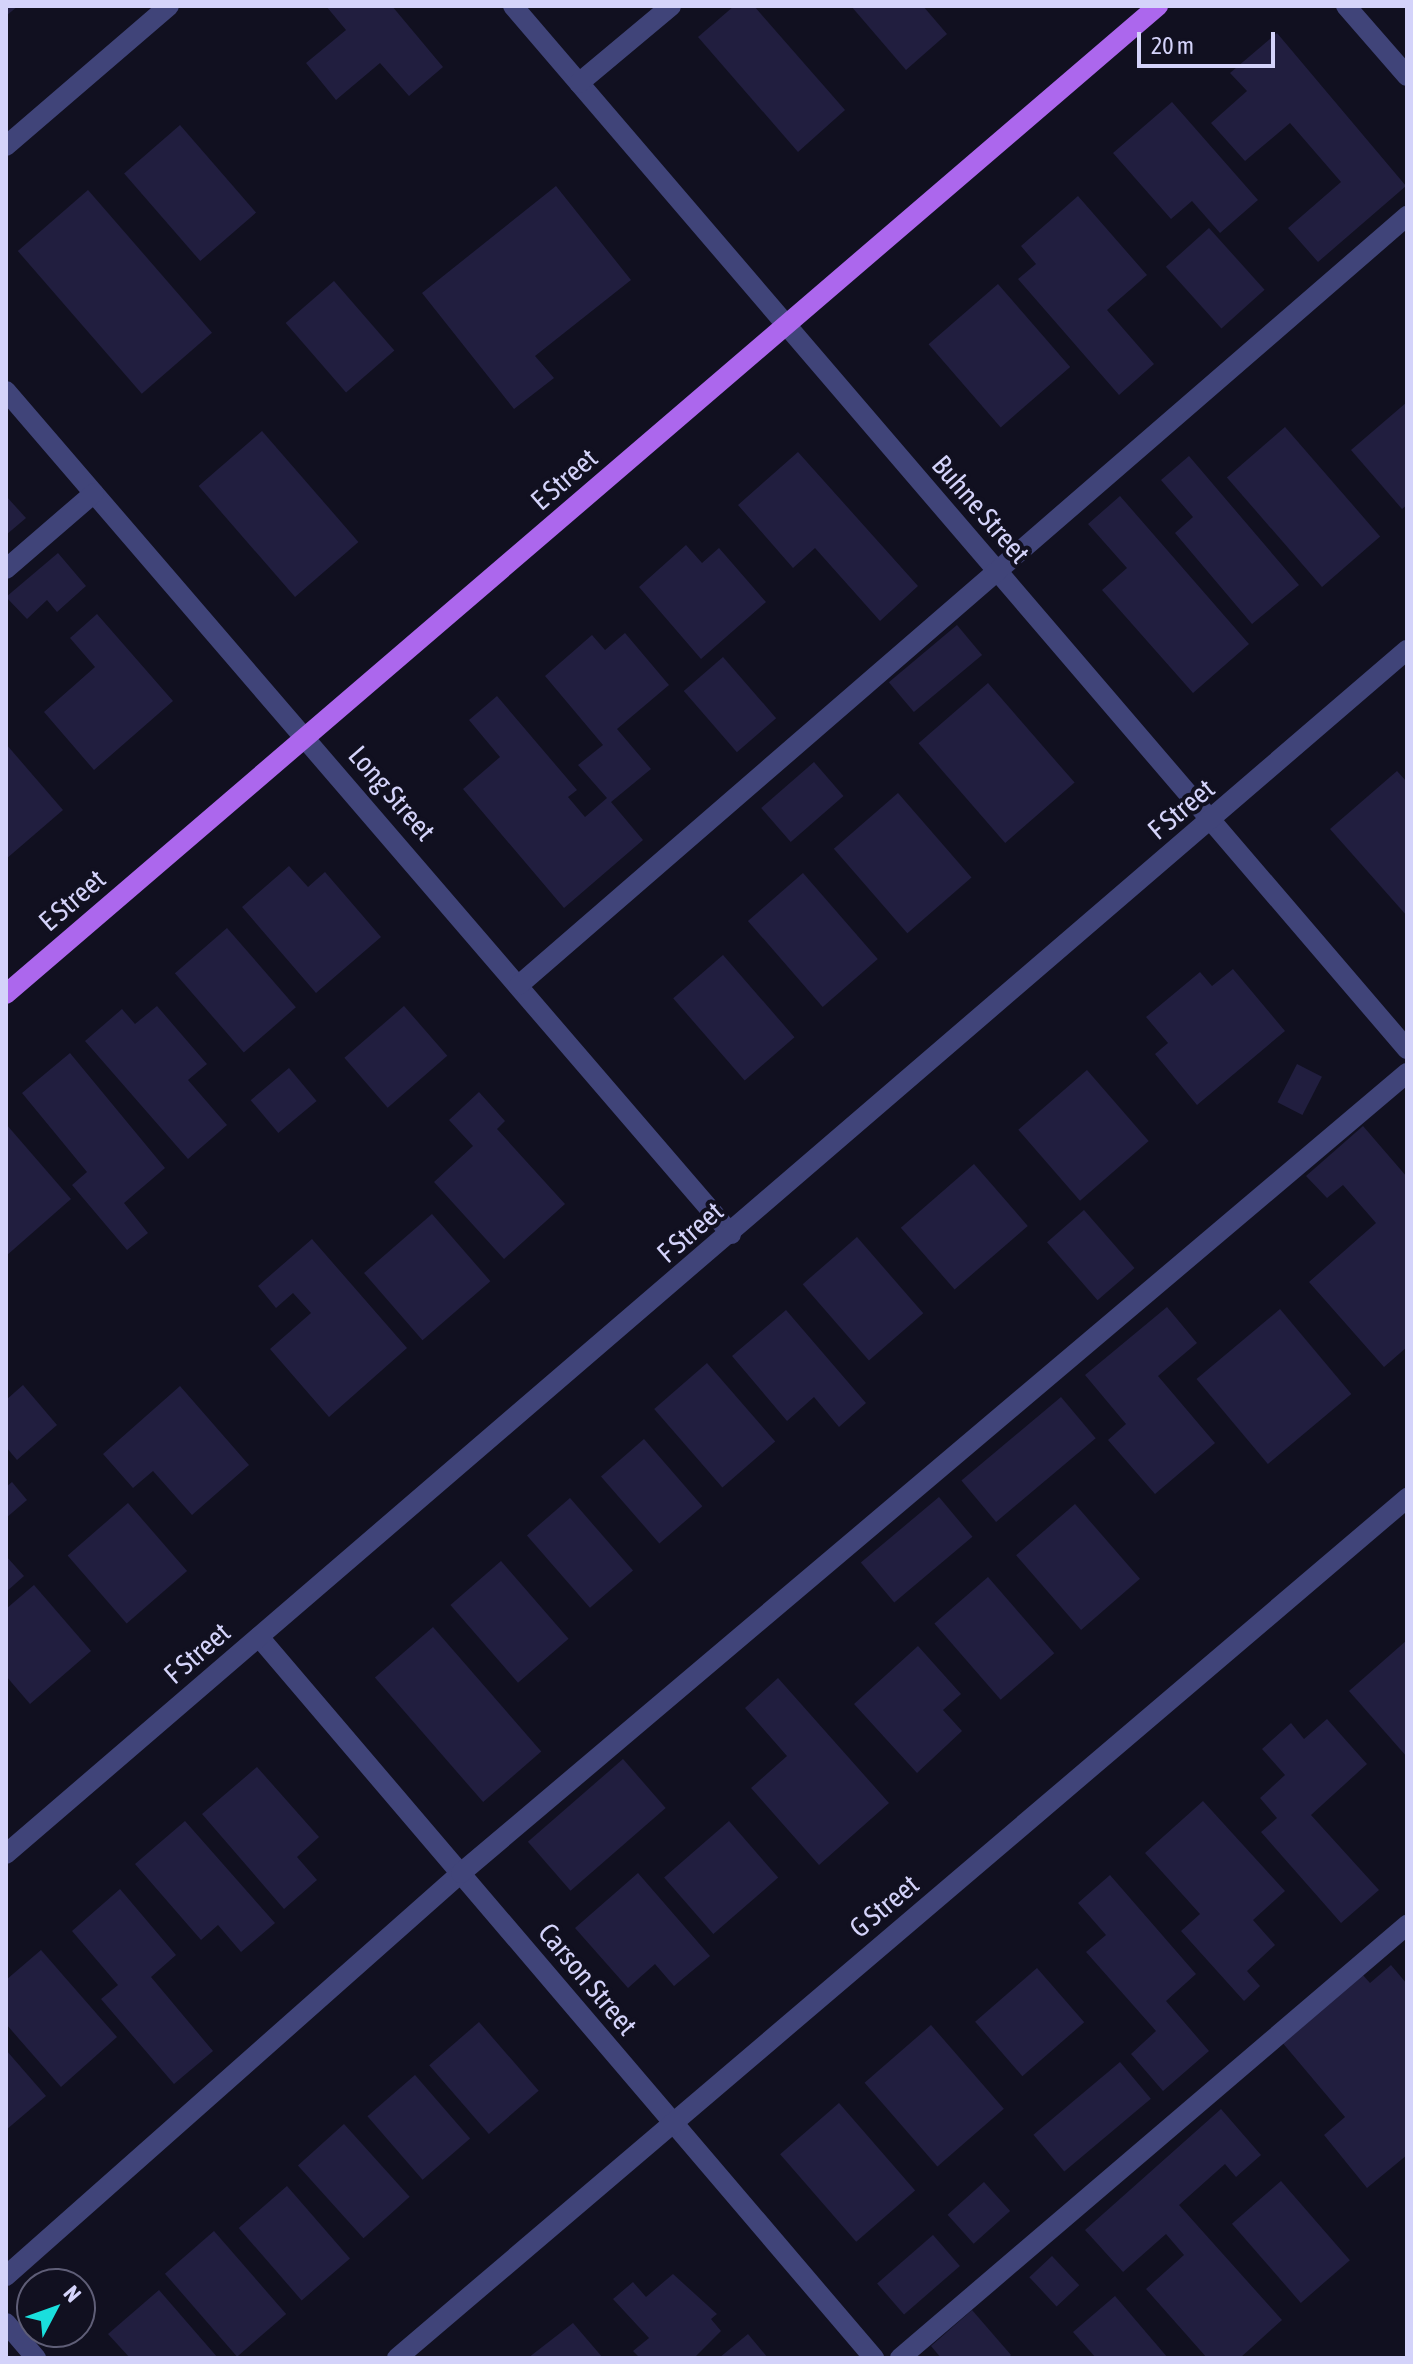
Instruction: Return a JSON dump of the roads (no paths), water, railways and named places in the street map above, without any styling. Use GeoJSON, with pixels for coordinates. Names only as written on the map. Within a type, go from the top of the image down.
{"type":"FeatureCollection","features":[{"type":"Feature","properties":{"kind":"main road","name":"E Street"},"geometry":{"type":"LineString","coordinates":[[6,994],[1158,6]]}},
{"type":"Feature","properties":{"kind":"street"},"geometry":{"type":"LineString","coordinates":[[6,146],[169,6]]}},
{"type":"Feature","properties":{"kind":"street","name":"Buhne Street"},"geometry":{"type":"LineString","coordinates":[[513,6],[1407,1049]]}},
{"type":"Feature","properties":{"kind":"street"},"geometry":{"type":"LineString","coordinates":[[579,83],[671,6]]}},
{"type":"Feature","properties":{"kind":"street"},"geometry":{"type":"LineString","coordinates":[[1346,6],[1407,76]]}},
{"type":"Feature","properties":{"kind":"street"},"geometry":{"type":"LineString","coordinates":[[519,985],[995,569],[1407,216]]}},
{"type":"Feature","properties":{"kind":"street","name":"Long Street"},"geometry":{"type":"LineString","coordinates":[[6,391],[306,736],[731,1234]]}},
{"type":"Feature","properties":{"kind":"street"},"geometry":{"type":"LineString","coordinates":[[6,569],[94,493]]}},
{"type":"Feature","properties":{"kind":"street","name":"F Street"},"geometry":{"type":"LineString","coordinates":[[9,1844],[259,1637],[731,1234],[1407,650]]}},
{"type":"Feature","properties":{"kind":"street"},"geometry":{"type":"LineString","coordinates":[[6,2276],[461,1873],[1407,1073]]}},
{"type":"Feature","properties":{"kind":"street","name":"G Street"},"geometry":{"type":"LineString","coordinates":[[397,2358],[1407,1498]]}},
{"type":"Feature","properties":{"kind":"street","name":"Carson Street"},"geometry":{"type":"LineString","coordinates":[[259,1637],[874,2358]]}},
{"type":"Feature","properties":{"kind":"street"},"geometry":{"type":"LineString","coordinates":[[900,2358],[1407,1925]]}},
{"type":"Feature","properties":{"kind":"street"},"geometry":{"type":"LineString","coordinates":[[6,2323],[36,2358]]}}]}
